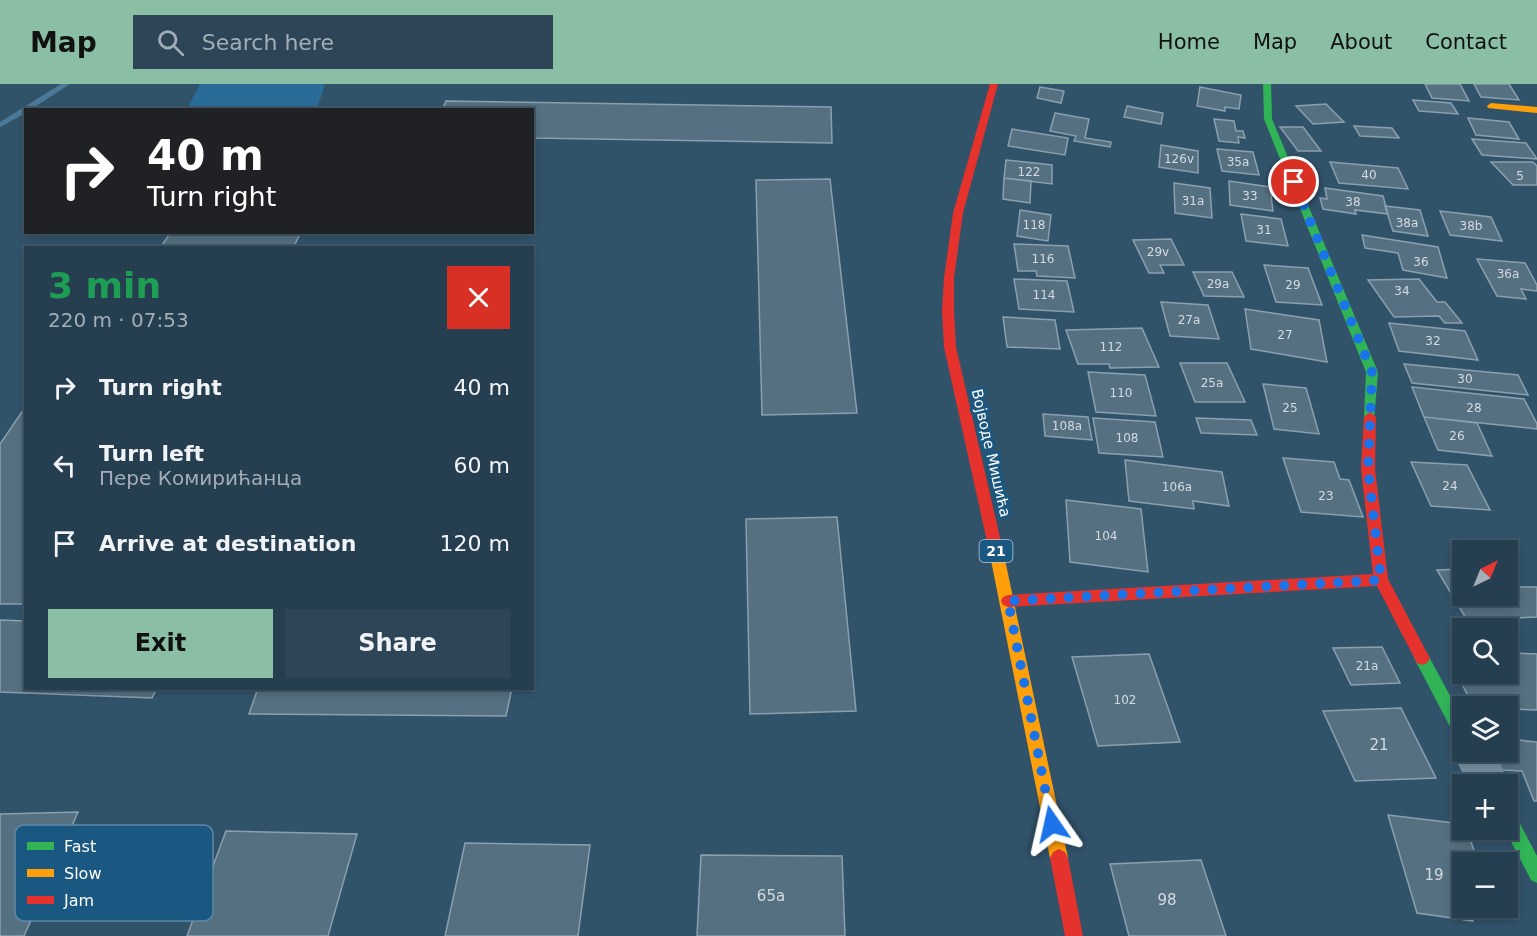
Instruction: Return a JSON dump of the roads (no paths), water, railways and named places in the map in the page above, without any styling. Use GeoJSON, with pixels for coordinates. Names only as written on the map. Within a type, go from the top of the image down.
{"type":"FeatureCollection","features":[{"type":"Feature","properties":{"kind":"street","name":"Војводе Мишића"},"geometry":{"type":"LineString","coordinates":[[994,84],[958,206],[949,266],[948,321],[955,373],[1008,601],[1074,936]]}},
{"type":"Feature","properties":{"kind":"street"},"geometry":{"type":"LineString","coordinates":[[1267,84],[1268,119],[1372,372],[1368,469],[1381,580],[1452,714]]}},
{"type":"Feature","properties":{"kind":"street"},"geometry":{"type":"LineString","coordinates":[[1491,106],[1537,110]]}},
{"type":"Feature","properties":{"kind":"street"},"geometry":{"type":"LineString","coordinates":[[1008,601],[1381,580]]}},
{"type":"Feature","properties":{"kind":"street"},"geometry":{"type":"LineString","coordinates":[[1518,837],[1537,874]]}},
{"type":"Feature","properties":{"kind":"waterway"},"geometry":{"type":"LineString","coordinates":[[27,108],[66,84]]}},
{"type":"Feature","properties":{"kind":"waterway"},"geometry":{"type":"LineString","coordinates":[[0,125],[24,110]]}}]}
